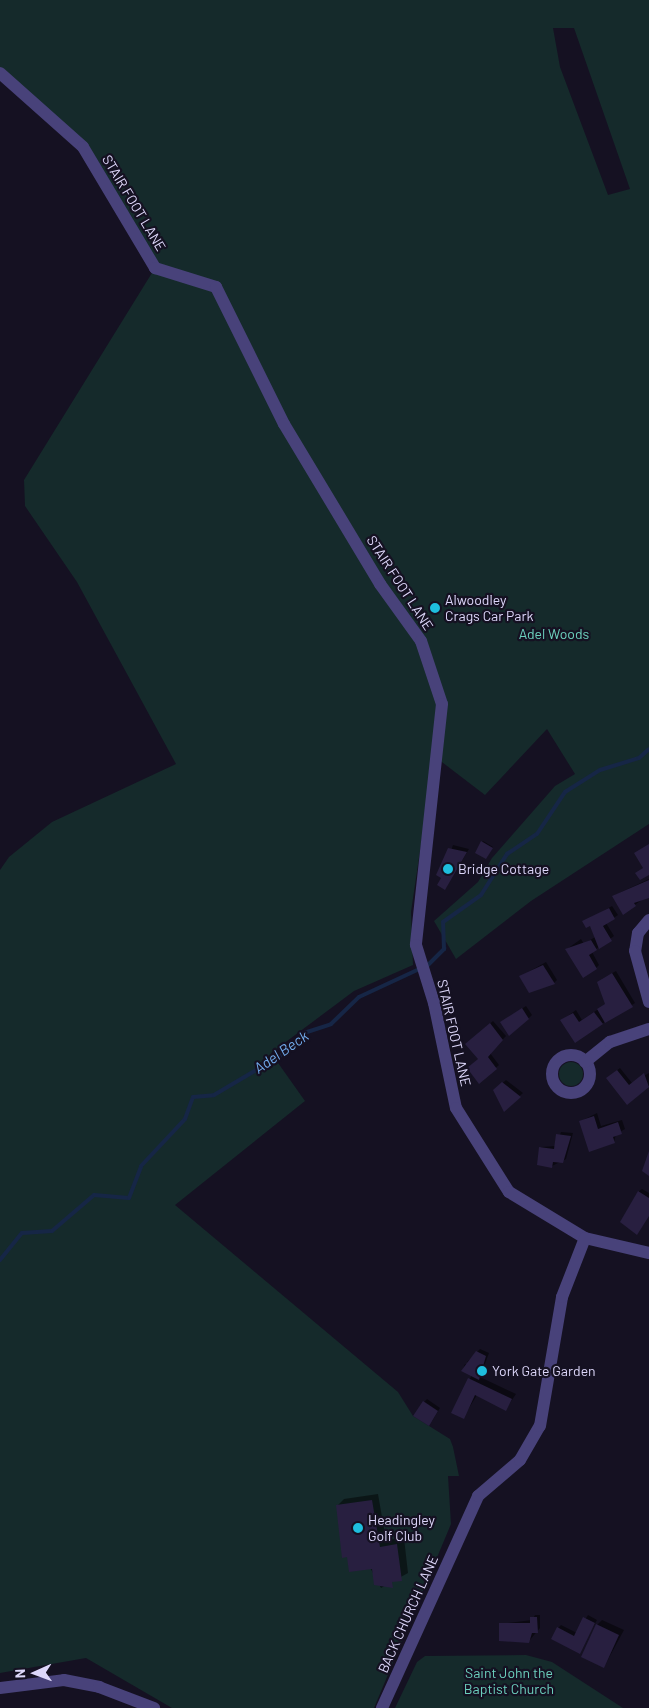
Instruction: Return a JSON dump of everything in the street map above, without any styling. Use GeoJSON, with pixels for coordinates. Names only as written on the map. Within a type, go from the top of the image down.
{"type":"FeatureCollection","features":[{"type":"Feature","properties":{"kind":"street","name":"STAIR FOOT LANE"},"geometry":{"type":"LineString","coordinates":[[0,73],[83,147],[155,268],[216,287],[284,424],[380,584],[421,641],[442,704],[416,922],[418,958],[426,978],[456,1108],[509,1192],[585,1238],[649,1253]]}},
{"type":"Feature","properties":{"kind":"street"},"geometry":{"type":"LineString","coordinates":[[649,920],[638,933],[635,951],[649,1002]]}},
{"type":"Feature","properties":{"kind":"street"},"geometry":{"type":"LineString","coordinates":[[585,1062],[625,1034],[649,1029]]}},
{"type":"Feature","properties":{"kind":"street","name":"BACK CHURCH LANE"},"geometry":{"type":"LineString","coordinates":[[382,1708],[478,1496],[520,1460],[540,1426],[562,1297],[585,1238]]}},
{"type":"Feature","properties":{"kind":"street"},"geometry":{"type":"LineString","coordinates":[[0,1688],[64,1680],[99,1687],[154,1708]]}},
{"type":"Feature","properties":{"kind":"green space","name":"Adel Woods"},"geometry":{"type":"Polygon","coordinates":[[[0,0],[649,0],[649,824],[531,901],[456,959],[434,921],[478,882],[492,858],[555,786],[575,774],[547,729],[485,795],[434,756],[411,912],[413,965],[354,991],[271,1053],[305,1101],[175,1205],[398,1392],[413,1416],[450,1439],[459,1476],[448,1476],[451,1524],[374,1708],[172,1708],[86,1658],[0,1673],[0,870],[9,857],[52,822],[176,764],[77,582],[25,506],[24,480],[155,268],[83,147],[0,73],[0,0]],[[553,28],[560,67],[608,195],[630,189],[574,28],[553,28]]]}},
{"type":"Feature","properties":{"kind":"green space"},"geometry":{"type":"Polygon","coordinates":[[[571,1062],[580,1065],[583,1074],[580,1083],[571,1086],[562,1083],[559,1074],[562,1065],[571,1062]]]}},
{"type":"Feature","properties":{"kind":"green space","name":"Saint John the Baptist Church"},"geometry":{"type":"Polygon","coordinates":[[[526,1655],[552,1662],[623,1708],[395,1708],[417,1662],[425,1656],[526,1655]]]}},
{"type":"Feature","properties":{"kind":"building"},"geometry":{"type":"Polygon","coordinates":[[[481,841],[493,848],[486,859],[475,853],[481,841]]]}},
{"type":"Feature","properties":{"kind":"building"},"geometry":{"type":"Polygon","coordinates":[[[649,844],[649,875],[640,880],[635,873],[643,868],[634,853],[649,844]]]}},
{"type":"Feature","properties":{"kind":"building","name":"Bridge Cottage"},"geometry":{"type":"Polygon","coordinates":[[[448,848],[467,852],[445,890],[437,885],[441,878],[436,875],[448,848]]]}},
{"type":"Feature","properties":{"kind":"building"},"geometry":{"type":"Polygon","coordinates":[[[649,880],[649,898],[634,903],[636,906],[623,915],[612,896],[649,880]]]}},
{"type":"Feature","properties":{"kind":"building"},"geometry":{"type":"Polygon","coordinates":[[[609,908],[615,919],[603,926],[612,941],[599,949],[590,926],[586,928],[582,921],[609,908]]]}},
{"type":"Feature","properties":{"kind":"building"},"geometry":{"type":"Polygon","coordinates":[[[591,940],[597,950],[589,955],[597,969],[583,978],[565,949],[591,940]]]}},
{"type":"Feature","properties":{"kind":"building"},"geometry":{"type":"Polygon","coordinates":[[[543,965],[555,984],[529,993],[519,976],[543,965]]]}},
{"type":"Feature","properties":{"kind":"building"},"geometry":{"type":"Polygon","coordinates":[[[612,973],[633,1007],[605,1023],[597,1009],[605,1004],[597,982],[612,973]]]}},
{"type":"Feature","properties":{"kind":"building"},"geometry":{"type":"Polygon","coordinates":[[[522,1008],[529,1019],[509,1036],[500,1022],[522,1008]]]}},
{"type":"Feature","properties":{"kind":"building"},"geometry":{"type":"Polygon","coordinates":[[[594,1012],[603,1024],[575,1043],[560,1020],[573,1013],[579,1022],[594,1012]]]}},
{"type":"Feature","properties":{"kind":"building"},"geometry":{"type":"Polygon","coordinates":[[[490,1023],[503,1040],[488,1057],[497,1069],[479,1084],[467,1068],[478,1059],[465,1044],[490,1023]]]}},
{"type":"Feature","properties":{"kind":"building"},"geometry":{"type":"Polygon","coordinates":[[[617,1070],[629,1085],[644,1073],[649,1087],[627,1105],[606,1078],[617,1070]]]}},
{"type":"Feature","properties":{"kind":"building"},"geometry":{"type":"Polygon","coordinates":[[[502,1082],[521,1097],[504,1112],[493,1090],[502,1082]]]}},
{"type":"Feature","properties":{"kind":"building"},"geometry":{"type":"Polygon","coordinates":[[[594,1116],[598,1129],[618,1122],[622,1134],[613,1137],[615,1143],[589,1152],[579,1121],[594,1116]]]}},
{"type":"Feature","properties":{"kind":"building"},"geometry":{"type":"Polygon","coordinates":[[[556,1134],[571,1136],[563,1163],[553,1162],[552,1168],[537,1165],[539,1147],[554,1149],[556,1134]]]}},
{"type":"Feature","properties":{"kind":"building"},"geometry":{"type":"Polygon","coordinates":[[[649,1151],[649,1176],[642,1171],[649,1151]]]}},
{"type":"Feature","properties":{"kind":"building"},"geometry":{"type":"Polygon","coordinates":[[[638,1191],[649,1198],[649,1216],[637,1235],[620,1222],[638,1191]]]}},
{"type":"Feature","properties":{"kind":"building"},"geometry":{"type":"Polygon","coordinates":[[[476,1351],[486,1356],[479,1380],[461,1371],[476,1351]]]}},
{"type":"Feature","properties":{"kind":"building"},"geometry":{"type":"Polygon","coordinates":[[[468,1378],[512,1399],[506,1411],[475,1395],[464,1419],[451,1413],[468,1378]]]}},
{"type":"Feature","properties":{"kind":"building"},"geometry":{"type":"Polygon","coordinates":[[[423,1401],[438,1411],[429,1426],[413,1416],[423,1401]]]}},
{"type":"Feature","properties":{"kind":"building","name":"Headingley Golf Club"},"geometry":{"type":"Polygon","coordinates":[[[372,1500],[380,1547],[397,1544],[402,1581],[392,1582],[393,1588],[374,1585],[372,1569],[349,1572],[347,1557],[342,1558],[336,1505],[372,1500]]]}},
{"type":"Feature","properties":{"kind":"building"},"geometry":{"type":"Polygon","coordinates":[[[530,1617],[537,1617],[538,1633],[532,1633],[529,1643],[499,1641],[499,1623],[530,1623],[530,1617]]]}},
{"type":"Feature","properties":{"kind":"building"},"geometry":{"type":"Polygon","coordinates":[[[583,1617],[595,1623],[580,1654],[551,1639],[557,1627],[574,1636],[583,1617]]]}},
{"type":"Feature","properties":{"kind":"building"},"geometry":{"type":"Polygon","coordinates":[[[596,1624],[619,1635],[604,1668],[581,1657],[596,1624]]]}},
{"type":"Feature","properties":{"kind":"waterway","name":"Adel Beck"},"geometry":{"type":"LineString","coordinates":[[0,1260],[22,1233],[52,1231],[94,1195],[129,1198],[141,1166],[185,1119],[193,1097],[214,1095],[280,1056],[304,1033],[331,1024],[359,997],[428,965],[444,949],[443,922],[481,895],[507,854],[537,834],[565,792],[600,770],[639,758],[649,749]]}},
{"type":"Feature","properties":{"kind":"place","name":"Alwoodley Crags Car Park"},"geometry":{"type":"Point","coordinates":[435,608]}},
{"type":"Feature","properties":{"kind":"place","name":"Bridge Cottage"},"geometry":{"type":"Point","coordinates":[448,869]}},
{"type":"Feature","properties":{"kind":"place","name":"York Gate Garden"},"geometry":{"type":"Point","coordinates":[482,1371]}},
{"type":"Feature","properties":{"kind":"place","name":"Headingley Golf Club"},"geometry":{"type":"Point","coordinates":[358,1528]}}]}
